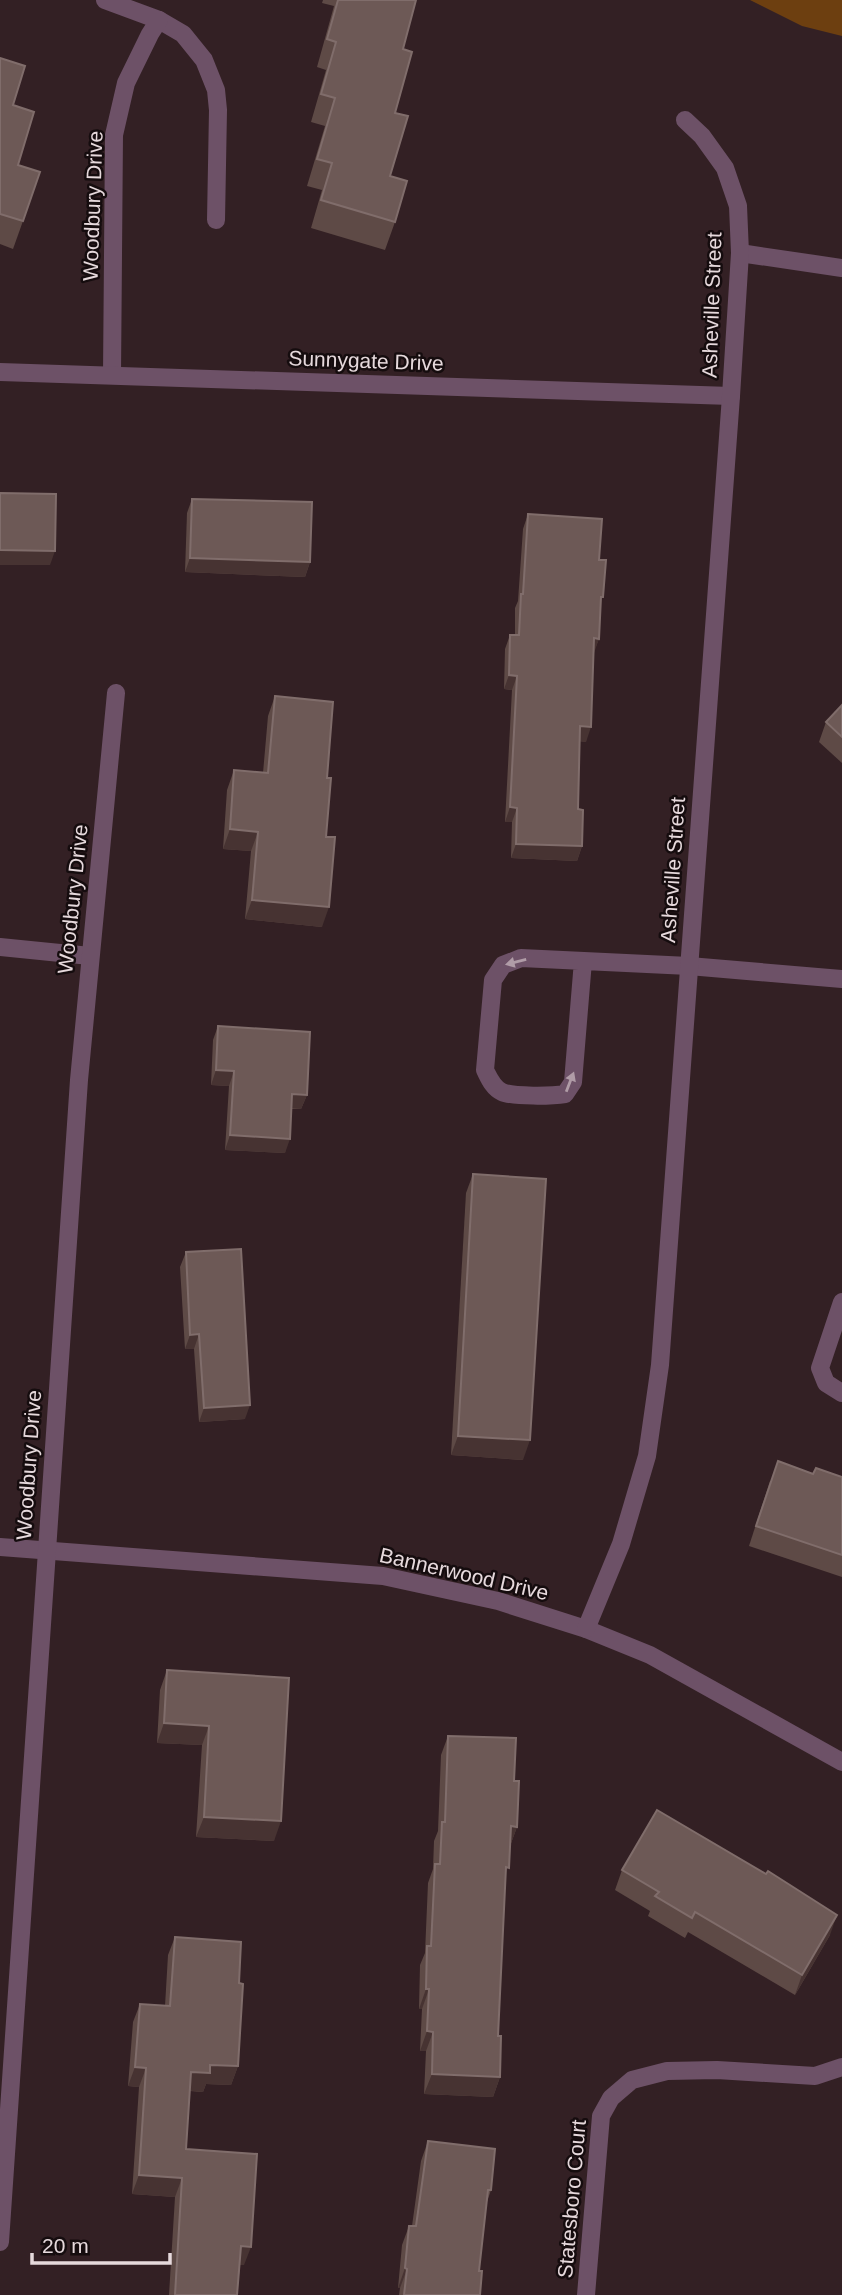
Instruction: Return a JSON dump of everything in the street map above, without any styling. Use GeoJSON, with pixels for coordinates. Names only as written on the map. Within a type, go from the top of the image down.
{"type":"FeatureCollection","features":[{"type":"Feature","properties":{"kind":"street"},"geometry":{"type":"LineString","coordinates":[[105,0],[159,20],[183,34],[204,60],[216,90],[218,110],[216,220]]}},
{"type":"Feature","properties":{"kind":"street","name":"Woodbury Drive"},"geometry":{"type":"LineString","coordinates":[[112,375],[114,135],[126,83],[159,20]]}},
{"type":"Feature","properties":{"kind":"street","name":"Asheville Street"},"geometry":{"type":"LineString","coordinates":[[586,1629],[621,1544],[647,1456],[660,1365],[731,396],[740,253],[738,206],[725,169],[702,136],[685,120]]}},
{"type":"Feature","properties":{"kind":"street"},"geometry":{"type":"LineString","coordinates":[[740,253],[842,268]]}},
{"type":"Feature","properties":{"kind":"street","name":"Sunnygate Drive"},"geometry":{"type":"LineString","coordinates":[[0,372],[731,396]]}},
{"type":"Feature","properties":{"kind":"street","name":"Woodbury Drive"},"geometry":{"type":"LineString","coordinates":[[0,2242],[78,1093],[116,693]]}},
{"type":"Feature","properties":{"kind":"street"},"geometry":{"type":"LineString","coordinates":[[0,947],[90,956]]}},
{"type":"Feature","properties":{"kind":"street"},"geometry":{"type":"LineString","coordinates":[[583,961],[573,1082],[565,1094],[552,1096],[502,1092],[491,1083],[485,1070],[493,980],[503,965],[521,958],[689,966],[842,979]]}},
{"type":"Feature","properties":{"kind":"street"},"geometry":{"type":"LineString","coordinates":[[842,1302],[820,1368],[826,1383],[842,1393]]}},
{"type":"Feature","properties":{"kind":"street","name":"Bannerwood Drive"},"geometry":{"type":"LineString","coordinates":[[0,1547],[383,1576],[498,1601],[586,1629],[650,1656],[842,1762]]}},
{"type":"Feature","properties":{"kind":"street","name":"Statesboro Court"},"geometry":{"type":"LineString","coordinates":[[586,2295],[601,2116],[611,2098],[632,2080],[667,2071],[717,2070],[815,2076],[842,2067]]}},
{"type":"Feature","properties":{"kind":"shaded area"},"geometry":{"type":"Polygon","coordinates":[[[750,0],[842,0],[842,36],[802,26],[750,0]]]}},
{"type":"Feature","properties":{"kind":"building"},"geometry":{"type":"Polygon","coordinates":[[[338,0],[416,0],[403,49],[412,52],[395,113],[408,116],[390,176],[407,181],[395,222],[321,200],[332,163],[317,159],[335,98],[321,94],[336,42],[327,39],[338,0]]]}},
{"type":"Feature","properties":{"kind":"building"},"geometry":{"type":"Polygon","coordinates":[[[0,58],[25,66],[13,105],[34,112],[18,165],[40,172],[23,221],[0,214],[0,58]]]}},
{"type":"Feature","properties":{"kind":"building"},"geometry":{"type":"Polygon","coordinates":[[[0,493],[56,494],[55,551],[0,550],[0,493]]]}},
{"type":"Feature","properties":{"kind":"building"},"geometry":{"type":"Polygon","coordinates":[[[192,499],[312,502],[310,562],[190,558],[192,499]]]}},
{"type":"Feature","properties":{"kind":"building"},"geometry":{"type":"Polygon","coordinates":[[[528,514],[602,519],[599,560],[606,560],[599,639],[594,638],[591,727],[580,726],[578,809],[583,810],[582,846],[516,844],[517,808],[510,807],[517,676],[509,675],[510,635],[519,635],[528,514]]]}},
{"type":"Feature","properties":{"kind":"building"},"geometry":{"type":"Polygon","coordinates":[[[275,696],[333,702],[326,837],[335,837],[329,907],[252,900],[258,832],[230,829],[234,770],[268,773],[275,696]]]}},
{"type":"Feature","properties":{"kind":"building"},"geometry":{"type":"Polygon","coordinates":[[[842,705],[842,737],[826,722],[842,705]]]}},
{"type":"Feature","properties":{"kind":"building"},"geometry":{"type":"Polygon","coordinates":[[[218,1026],[310,1032],[307,1095],[292,1094],[290,1139],[230,1135],[234,1071],[216,1070],[218,1026]]]}},
{"type":"Feature","properties":{"kind":"building"},"geometry":{"type":"Polygon","coordinates":[[[473,1174],[546,1179],[530,1440],[458,1436],[473,1174]]]}},
{"type":"Feature","properties":{"kind":"building"},"geometry":{"type":"Polygon","coordinates":[[[241,1249],[250,1405],[204,1408],[199,1334],[190,1335],[186,1252],[241,1249]]]}},
{"type":"Feature","properties":{"kind":"building"},"geometry":{"type":"Polygon","coordinates":[[[778,1461],[813,1474],[816,1468],[842,1477],[842,1555],[756,1526],[778,1461]]]}},
{"type":"Feature","properties":{"kind":"building"},"geometry":{"type":"Polygon","coordinates":[[[167,1670],[289,1678],[281,1821],[204,1817],[209,1726],[164,1723],[167,1670]]]}},
{"type":"Feature","properties":{"kind":"building"},"geometry":{"type":"Polygon","coordinates":[[[448,1736],[516,1738],[514,1781],[519,1781],[517,1827],[511,1826],[509,1868],[506,1867],[498,2036],[501,2036],[500,2077],[432,2074],[433,2032],[427,2031],[427,1946],[431,1946],[435,1864],[440,1864],[442,1822],[445,1822],[448,1736]]]}},
{"type":"Feature","properties":{"kind":"building"},"geometry":{"type":"Polygon","coordinates":[[[657,1810],[766,1874],[768,1871],[837,1915],[802,1975],[695,1912],[692,1918],[655,1896],[659,1892],[622,1870],[657,1810]]]}},
{"type":"Feature","properties":{"kind":"building"},"geometry":{"type":"Polygon","coordinates":[[[175,1937],[241,1942],[239,1983],[243,1984],[238,2066],[210,2065],[210,2073],[191,2072],[186,2149],[257,2154],[251,2247],[241,2246],[237,2295],[175,2295],[182,2178],[139,2175],[146,2068],[135,2067],[140,2004],[170,2006],[175,1937]]]}},
{"type":"Feature","properties":{"kind":"building"},"geometry":{"type":"Polygon","coordinates":[[[428,2141],[495,2149],[479,2271],[482,2271],[480,2295],[404,2295],[409,2226],[416,2226],[428,2141]]]}}]}
